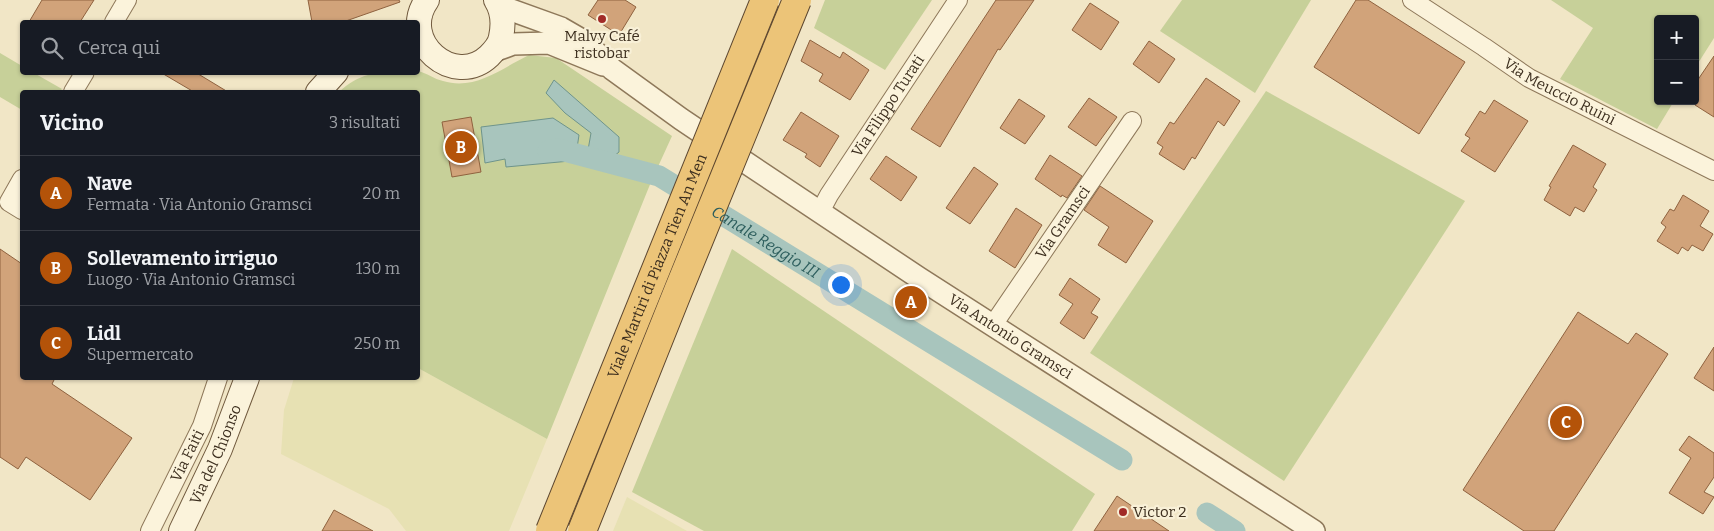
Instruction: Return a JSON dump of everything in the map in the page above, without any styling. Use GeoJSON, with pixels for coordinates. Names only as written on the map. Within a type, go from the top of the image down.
{"type":"FeatureCollection","features":[{"type":"Feature","properties":{"kind":"highway","name":"Viale Martiri di Piazza Tien An Men"},"geometry":{"type":"LineString","coordinates":[[550,531],[765,0]]}},
{"type":"Feature","properties":{"kind":"highway","name":"Viale Martiri di Piazza Tien An Men"},"geometry":{"type":"LineString","coordinates":[[582,531],[797,0]]}},
{"type":"Feature","properties":{"kind":"main road","name":"Via Antonio Gramsci"},"geometry":{"type":"LineString","coordinates":[[419,20],[420,12],[427,0]]}},
{"type":"Feature","properties":{"kind":"main road","name":"Via Antonio Gramsci"},"geometry":{"type":"LineString","coordinates":[[420,35],[424,46],[431,54],[429,61],[463,67],[475,64],[486,59],[500,41],[503,18],[498,3]]}},
{"type":"Feature","properties":{"kind":"main road"},"geometry":{"type":"LineString","coordinates":[[320,90],[333,75]]}},
{"type":"Feature","properties":{"kind":"main road","name":"Via del Chionso"},"geometry":{"type":"LineString","coordinates":[[181,531],[220,449],[246,380]]}},
{"type":"Feature","properties":{"kind":"street"},"geometry":{"type":"LineString","coordinates":[[115,20],[127,0]]}},
{"type":"Feature","properties":{"kind":"street","name":"Via Filippo Turati"},"geometry":{"type":"LineString","coordinates":[[820,212],[829,195],[958,0]]}},
{"type":"Feature","properties":{"kind":"street","name":"Via Meuccio Ruini"},"geometry":{"type":"LineString","coordinates":[[1412,0],[1529,78],[1714,171]]}},
{"type":"Feature","properties":{"kind":"street","name":"Via Antonio Gramsci"},"geometry":{"type":"LineString","coordinates":[[498,3],[561,28],[586,43],[612,69],[681,119],[993,325],[1314,531]]}},
{"type":"Feature","properties":{"kind":"street","name":"Via Antonio Gramsci"},"geometry":{"type":"LineString","coordinates":[[494,51],[513,44],[549,43],[612,69]]}},
{"type":"Feature","properties":{"kind":"street"},"geometry":{"type":"LineString","coordinates":[[74,90],[83,75]]}},
{"type":"Feature","properties":{"kind":"street","name":"Via Gramsci"},"geometry":{"type":"LineString","coordinates":[[993,325],[1132,121]]}},
{"type":"Feature","properties":{"kind":"street"},"geometry":{"type":"LineString","coordinates":[[16,206],[20,188]]}},
{"type":"Feature","properties":{"kind":"street","name":"Via Faiti"},"geometry":{"type":"LineString","coordinates":[[150,531],[202,426],[217,380]]}},
{"type":"Feature","properties":{"kind":"shaded area"},"geometry":{"type":"Polygon","coordinates":[[[420,369],[547,439],[509,531],[406,531],[389,509],[281,454],[284,410],[293,380],[420,380],[420,369]]]}},
{"type":"Feature","properties":{"kind":"shaded area"},"geometry":{"type":"Polygon","coordinates":[[[627,497],[687,531],[613,531],[627,497]]]}},
{"type":"Feature","properties":{"kind":"green space"},"geometry":{"type":"Polygon","coordinates":[[[825,0],[932,0],[885,70],[814,28],[825,0]]]}},
{"type":"Feature","properties":{"kind":"green space"},"geometry":{"type":"Polygon","coordinates":[[[1182,0],[1311,0],[1255,93],[1160,31],[1182,0]]]}},
{"type":"Feature","properties":{"kind":"green space"},"geometry":{"type":"Polygon","coordinates":[[[1551,0],[1714,0],[1714,38],[1699,62],[1699,15],[1654,15],[1654,105],[1672,105],[1657,129],[1560,79],[1593,28],[1551,0]]]}},
{"type":"Feature","properties":{"kind":"green space"},"geometry":{"type":"Polygon","coordinates":[[[0,53],[20,65],[20,75],[38,75],[62,89],[20,90],[20,109],[0,97],[0,53]]]}},
{"type":"Feature","properties":{"kind":"green space"},"geometry":{"type":"Polygon","coordinates":[[[529,55],[556,58],[672,136],[651,182],[547,439],[420,369],[420,90],[341,90],[348,84],[366,75],[420,75],[420,72],[443,81],[466,83],[477,81],[529,55]]]}},
{"type":"Feature","properties":{"kind":"green space"},"geometry":{"type":"Polygon","coordinates":[[[1266,91],[1465,201],[1284,481],[1090,353],[1266,91]]]}},
{"type":"Feature","properties":{"kind":"green space"},"geometry":{"type":"Polygon","coordinates":[[[732,249],[1095,494],[1072,531],[704,531],[632,492],[732,249]]]}},
{"type":"Feature","properties":{"kind":"water"},"geometry":{"type":"Polygon","coordinates":[[[554,80],[619,137],[619,152],[614,156],[588,150],[591,133],[565,113],[546,93],[554,80]]]}},
{"type":"Feature","properties":{"kind":"water"},"geometry":{"type":"Polygon","coordinates":[[[553,118],[579,135],[576,155],[570,154],[570,161],[506,167],[505,159],[485,163],[481,127],[553,118]]]}},
{"type":"Feature","properties":{"kind":"building"},"geometry":{"type":"Polygon","coordinates":[[[42,0],[94,0],[81,20],[30,20],[42,0]]]}},
{"type":"Feature","properties":{"kind":"building"},"geometry":{"type":"Polygon","coordinates":[[[308,0],[399,0],[400,2],[349,20],[312,20],[308,0]]]}},
{"type":"Feature","properties":{"kind":"building"},"geometry":{"type":"Polygon","coordinates":[[[598,0],[625,0],[636,7],[619,35],[588,15],[598,0]]]}},
{"type":"Feature","properties":{"kind":"building"},"geometry":{"type":"Polygon","coordinates":[[[996,0],[1034,0],[1000,50],[998,49],[940,147],[911,129],[996,0]]]}},
{"type":"Feature","properties":{"kind":"building"},"geometry":{"type":"Polygon","coordinates":[[[1356,0],[1368,0],[1465,62],[1419,134],[1314,67],[1356,0]]]}},
{"type":"Feature","properties":{"kind":"building"},"geometry":{"type":"Polygon","coordinates":[[[1090,3],[1119,22],[1101,50],[1072,30],[1090,3]]]}},
{"type":"Feature","properties":{"kind":"building"},"geometry":{"type":"Polygon","coordinates":[[[810,40],[840,58],[843,52],[869,70],[850,100],[819,81],[823,74],[801,61],[810,40]]]}},
{"type":"Feature","properties":{"kind":"building"},"geometry":{"type":"Polygon","coordinates":[[[1149,41],[1175,59],[1159,83],[1133,64],[1149,41]]]}},
{"type":"Feature","properties":{"kind":"building"},"geometry":{"type":"Polygon","coordinates":[[[1714,56],[1714,117],[1695,105],[1699,105],[1699,78],[1714,56]]]}},
{"type":"Feature","properties":{"kind":"building"},"geometry":{"type":"Polygon","coordinates":[[[165,75],[200,75],[225,90],[191,90],[165,75]]]}},
{"type":"Feature","properties":{"kind":"building"},"geometry":{"type":"Polygon","coordinates":[[[1206,78],[1240,101],[1224,126],[1218,121],[1195,159],[1192,157],[1184,170],[1159,154],[1163,147],[1157,143],[1170,122],[1174,124],[1206,78]]]}},
{"type":"Feature","properties":{"kind":"building"},"geometry":{"type":"Polygon","coordinates":[[[1089,98],[1117,117],[1096,146],[1068,127],[1089,98]]]}},
{"type":"Feature","properties":{"kind":"building"},"geometry":{"type":"Polygon","coordinates":[[[1019,99],[1045,116],[1025,144],[1000,128],[1019,99]]]}},
{"type":"Feature","properties":{"kind":"building"},"geometry":{"type":"Polygon","coordinates":[[[1494,100],[1528,121],[1495,172],[1461,151],[1470,138],[1465,135],[1480,111],[1485,114],[1494,100]]]}},
{"type":"Feature","properties":{"kind":"building"},"geometry":{"type":"Polygon","coordinates":[[[801,112],[839,136],[820,167],[805,157],[807,154],[783,140],[801,112]]]}},
{"type":"Feature","properties":{"kind":"building"},"geometry":{"type":"Polygon","coordinates":[[[471,117],[481,172],[452,177],[442,122],[471,117]]]}},
{"type":"Feature","properties":{"kind":"building"},"geometry":{"type":"Polygon","coordinates":[[[1573,145],[1606,164],[1593,187],[1597,190],[1584,212],[1575,207],[1570,216],[1544,200],[1551,187],[1549,186],[1573,145]]]}},
{"type":"Feature","properties":{"kind":"building"},"geometry":{"type":"Polygon","coordinates":[[[1050,155],[1082,176],[1067,198],[1062,195],[1061,197],[1035,179],[1050,155]]]}},
{"type":"Feature","properties":{"kind":"building"},"geometry":{"type":"Polygon","coordinates":[[[886,156],[917,177],[901,201],[870,179],[886,156]]]}},
{"type":"Feature","properties":{"kind":"building"},"geometry":{"type":"Polygon","coordinates":[[[974,167],[998,184],[970,224],[946,208],[974,167]]]}},
{"type":"Feature","properties":{"kind":"building"},"geometry":{"type":"Polygon","coordinates":[[[1100,186],[1153,221],[1126,263],[1098,245],[1109,227],[1084,210],[1100,186]]]}},
{"type":"Feature","properties":{"kind":"building"},"geometry":{"type":"Polygon","coordinates":[[[1683,195],[1709,211],[1700,226],[1713,234],[1703,251],[1692,245],[1688,251],[1682,247],[1678,254],[1657,241],[1666,227],[1661,223],[1670,209],[1674,211],[1683,195]]]}},
{"type":"Feature","properties":{"kind":"building"},"geometry":{"type":"Polygon","coordinates":[[[1016,208],[1042,225],[1015,268],[989,251],[1016,208]]]}},
{"type":"Feature","properties":{"kind":"building"},"geometry":{"type":"Polygon","coordinates":[[[0,249],[20,263],[20,380],[54,380],[52,384],[132,438],[90,500],[26,457],[18,469],[0,457],[0,249]]]}},
{"type":"Feature","properties":{"kind":"building"},"geometry":{"type":"Polygon","coordinates":[[[1070,278],[1100,299],[1091,313],[1098,317],[1084,339],[1060,323],[1073,304],[1059,295],[1070,278]]]}},
{"type":"Feature","properties":{"kind":"building"},"geometry":{"type":"Polygon","coordinates":[[[1578,312],[1628,344],[1636,333],[1668,354],[1554,531],[1524,531],[1463,490],[1578,312]]]}},
{"type":"Feature","properties":{"kind":"building"},"geometry":{"type":"Polygon","coordinates":[[[1714,347],[1714,391],[1694,378],[1714,347]]]}},
{"type":"Feature","properties":{"kind":"building"},"geometry":{"type":"Polygon","coordinates":[[[1689,436],[1714,453],[1714,477],[1704,492],[1714,497],[1703,514],[1669,493],[1691,458],[1679,450],[1689,436]]]}},
{"type":"Feature","properties":{"kind":"building","name":"Victor 2"},"geometry":{"type":"Polygon","coordinates":[[[1117,496],[1169,531],[1094,531],[1117,496]]]}},
{"type":"Feature","properties":{"kind":"building"},"geometry":{"type":"Polygon","coordinates":[[[334,510],[373,531],[322,531],[334,510]]]}},
{"type":"Feature","properties":{"kind":"waterway","name":"Canale Reggio III"},"geometry":{"type":"LineString","coordinates":[[548,151],[557,149],[659,176],[1122,460]]}},
{"type":"Feature","properties":{"kind":"waterway","name":"Canale Reggio III"},"geometry":{"type":"LineString","coordinates":[[1207,513],[1235,531]]}},
{"type":"Feature","properties":{"kind":"place","name":"Malvy Café ristobar"},"geometry":{"type":"Point","coordinates":[602,19]}},
{"type":"Feature","properties":{"kind":"place","name":"Sollevamento irriguo"},"geometry":{"type":"Point","coordinates":[461,147]}},
{"type":"Feature","properties":{"kind":"place","name":"Nave"},"geometry":{"type":"Point","coordinates":[911,302]}},
{"type":"Feature","properties":{"kind":"place","name":"Lidl"},"geometry":{"type":"Point","coordinates":[1566,422]}},
{"type":"Feature","properties":{"kind":"place","name":"Victor 2"},"geometry":{"type":"Point","coordinates":[1123,512]}}]}
